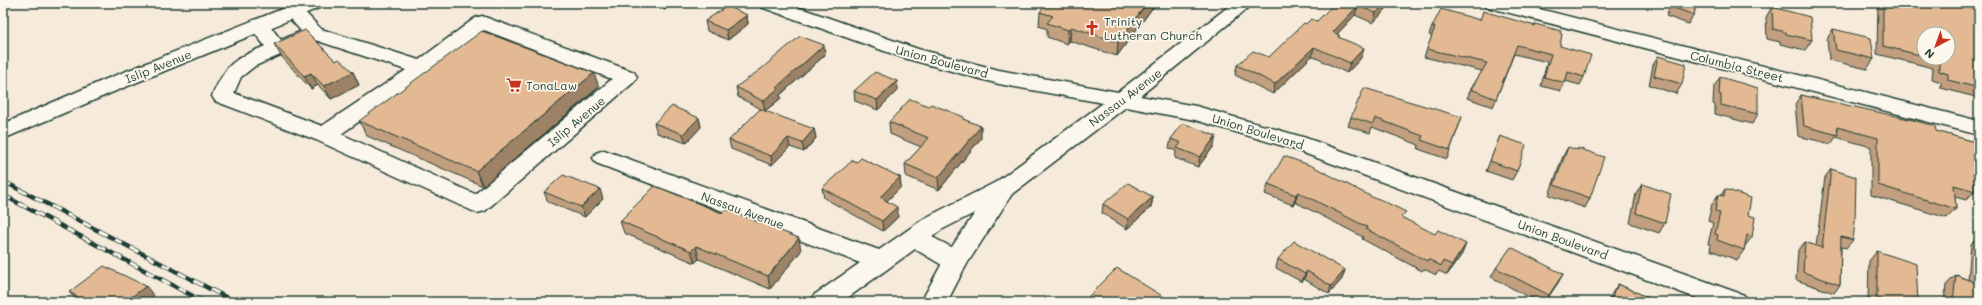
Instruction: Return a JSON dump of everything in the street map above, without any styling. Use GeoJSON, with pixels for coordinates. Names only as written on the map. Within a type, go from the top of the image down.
{"type":"FeatureCollection","features":[{"type":"Feature","properties":{"kind":"street","name":"Islip Avenue"},"geometry":{"type":"LineString","coordinates":[[3,132],[111,85],[314,3]]}},
{"type":"Feature","properties":{"kind":"street","name":"Union Boulevard"},"geometry":{"type":"LineString","coordinates":[[768,3],[911,54],[999,77],[1196,113],[1298,143],[1736,302]]}},
{"type":"Feature","properties":{"kind":"street","name":"Nassau Avenue"},"geometry":{"type":"LineString","coordinates":[[823,302],[933,224],[1004,188],[1121,100],[1245,3]]}},
{"type":"Feature","properties":{"kind":"street","name":"Columbia Street"},"geometry":{"type":"LineString","coordinates":[[1494,3],[1979,128]]}},
{"type":"Feature","properties":{"kind":"street"},"geometry":{"type":"LineString","coordinates":[[294,12],[314,33],[422,68]]}},
{"type":"Feature","properties":{"kind":"street","name":"Islip Avenue"},"geometry":{"type":"LineString","coordinates":[[324,135],[477,205],[627,77],[482,22],[422,68]]}},
{"type":"Feature","properties":{"kind":"street"},"geometry":{"type":"LineString","coordinates":[[259,26],[277,48]]}},
{"type":"Feature","properties":{"kind":"street"},"geometry":{"type":"LineString","coordinates":[[314,33],[248,61],[232,74],[222,96],[324,135],[422,68]]}},
{"type":"Feature","properties":{"kind":"street","name":"Nassau Avenue"},"geometry":{"type":"LineString","coordinates":[[604,158],[882,260]]}},
{"type":"Feature","properties":{"kind":"street","name":"Nassau Avenue"},"geometry":{"type":"LineString","coordinates":[[934,302],[956,261],[1004,188]]}},
{"type":"Feature","properties":{"kind":"street"},"geometry":{"type":"LineString","coordinates":[[914,238],[956,261]]}},
{"type":"Feature","properties":{"kind":"building"},"geometry":{"type":"Polygon","coordinates":[[[1047,3],[1147,3],[1118,42],[1071,27],[1068,30],[1047,23],[1053,16],[1040,12],[1047,3]]]}},
{"type":"Feature","properties":{"kind":"building"},"geometry":{"type":"Polygon","coordinates":[[[1335,3],[1386,3],[1376,13],[1358,6],[1333,32],[1339,35],[1338,37],[1364,48],[1350,63],[1314,47],[1275,84],[1237,65],[1253,51],[1269,57],[1304,23],[1306,24],[1311,19],[1317,21],[1335,3]]]}},
{"type":"Feature","properties":{"kind":"building"},"geometry":{"type":"Polygon","coordinates":[[[1672,3],[1696,3],[1694,15],[1672,7],[1672,3]]]}},
{"type":"Feature","properties":{"kind":"building"},"geometry":{"type":"Polygon","coordinates":[[[1883,3],[1977,3],[1979,16],[1979,88],[1948,80],[1948,74],[1939,71],[1939,66],[1956,66],[1956,26],[1916,26],[1916,54],[1883,46],[1883,3]]]}},
{"type":"Feature","properties":{"kind":"building"},"geometry":{"type":"Polygon","coordinates":[[[727,6],[747,15],[726,30],[705,21],[727,6]]]}},
{"type":"Feature","properties":{"kind":"building"},"geometry":{"type":"Polygon","coordinates":[[[1772,7],[1810,17],[1812,40],[1786,34],[1786,32],[1773,29],[1772,7]]]}},
{"type":"Feature","properties":{"kind":"building"},"geometry":{"type":"Polygon","coordinates":[[[1441,9],[1480,20],[1483,11],[1535,26],[1535,24],[1561,31],[1560,46],[1591,55],[1584,77],[1568,72],[1565,83],[1544,77],[1551,54],[1517,45],[1496,99],[1471,89],[1487,63],[1427,49],[1435,27],[1432,27],[1441,9]]]}},
{"type":"Feature","properties":{"kind":"building"},"geometry":{"type":"Polygon","coordinates":[[[1833,29],[1871,38],[1874,59],[1836,50],[1833,29]]]}},
{"type":"Feature","properties":{"kind":"building"},"geometry":{"type":"Polygon","coordinates":[[[305,30],[336,61],[339,59],[353,72],[324,86],[311,73],[304,76],[274,44],[305,30]]]}},
{"type":"Feature","properties":{"kind":"building"},"geometry":{"type":"Polygon","coordinates":[[[482,31],[594,73],[476,171],[359,121],[482,31]]]}},
{"type":"Feature","properties":{"kind":"building"},"geometry":{"type":"Polygon","coordinates":[[[800,36],[824,45],[777,87],[779,88],[763,101],[736,87],[761,69],[800,36]]]}},
{"type":"Feature","properties":{"kind":"building"},"geometry":{"type":"Polygon","coordinates":[[[1658,56],[1686,64],[1682,84],[1654,76],[1658,56]]]}},
{"type":"Feature","properties":{"kind":"building"},"geometry":{"type":"Polygon","coordinates":[[[875,72],[897,81],[877,100],[854,91],[875,72]]]}},
{"type":"Feature","properties":{"kind":"building"},"geometry":{"type":"Polygon","coordinates":[[[1720,77],[1758,88],[1758,114],[1721,105],[1721,95],[1719,94],[1720,77]]]}},
{"type":"Feature","properties":{"kind":"building"},"geometry":{"type":"Polygon","coordinates":[[[1364,88],[1462,117],[1450,150],[1421,140],[1423,136],[1375,118],[1373,124],[1351,117],[1364,88]]]}},
{"type":"Feature","properties":{"kind":"building"},"geometry":{"type":"Polygon","coordinates":[[[1801,95],[1935,126],[1936,131],[1979,143],[1979,164],[1973,162],[1975,191],[1954,185],[1956,209],[1878,185],[1878,138],[1837,127],[1838,135],[1804,126],[1801,95]]]}},
{"type":"Feature","properties":{"kind":"building"},"geometry":{"type":"Polygon","coordinates":[[[910,99],[929,106],[931,104],[964,117],[963,119],[981,126],[938,178],[905,164],[929,138],[889,122],[910,99]]]}},
{"type":"Feature","properties":{"kind":"building"},"geometry":{"type":"Polygon","coordinates":[[[672,106],[699,118],[683,134],[654,123],[672,106]]]}},
{"type":"Feature","properties":{"kind":"building"},"geometry":{"type":"Polygon","coordinates":[[[760,109],[814,129],[802,143],[788,138],[771,156],[729,140],[760,109]]]}},
{"type":"Feature","properties":{"kind":"building"},"geometry":{"type":"Polygon","coordinates":[[[1183,123],[1216,136],[1200,157],[1177,148],[1181,143],[1171,139],[1183,123]]]}},
{"type":"Feature","properties":{"kind":"building"},"geometry":{"type":"Polygon","coordinates":[[[1500,136],[1526,145],[1517,171],[1490,161],[1500,136]]]}},
{"type":"Feature","properties":{"kind":"building"},"geometry":{"type":"Polygon","coordinates":[[[1568,147],[1578,150],[1578,148],[1604,157],[1590,198],[1554,185],[1568,147]]]}},
{"type":"Feature","properties":{"kind":"building"},"geometry":{"type":"Polygon","coordinates":[[[1284,156],[1312,166],[1376,199],[1377,198],[1406,212],[1401,217],[1435,234],[1438,230],[1466,244],[1452,265],[1443,261],[1441,266],[1428,259],[1427,261],[1366,229],[1367,227],[1298,192],[1296,195],[1268,184],[1284,156]]]}},
{"type":"Feature","properties":{"kind":"building"},"geometry":{"type":"Polygon","coordinates":[[[861,158],[900,177],[880,197],[897,207],[882,221],[822,188],[853,160],[857,162],[861,158]]]}},
{"type":"Feature","properties":{"kind":"building"},"geometry":{"type":"Polygon","coordinates":[[[1831,169],[1856,177],[1853,240],[1841,237],[1840,285],[1803,272],[1805,242],[1822,248],[1831,169]]]}},
{"type":"Feature","properties":{"kind":"building"},"geometry":{"type":"Polygon","coordinates":[[[563,175],[600,189],[581,207],[544,192],[563,175]]]}},
{"type":"Feature","properties":{"kind":"building"},"geometry":{"type":"Polygon","coordinates":[[[1128,183],[1153,197],[1128,219],[1103,204],[1128,183]]]}},
{"type":"Feature","properties":{"kind":"building"},"geometry":{"type":"Polygon","coordinates":[[[1642,184],[1671,194],[1665,223],[1636,213],[1642,184]]]}},
{"type":"Feature","properties":{"kind":"building"},"geometry":{"type":"Polygon","coordinates":[[[655,186],[722,213],[725,209],[799,238],[768,276],[696,246],[691,251],[620,221],[655,186]]]}},
{"type":"Feature","properties":{"kind":"building"},"geometry":{"type":"Polygon","coordinates":[[[1725,189],[1751,198],[1748,215],[1755,217],[1752,237],[1747,235],[1744,250],[1717,240],[1718,235],[1715,234],[1720,213],[1715,211],[1718,195],[1724,196],[1725,189]]]}},
{"type":"Feature","properties":{"kind":"building"},"geometry":{"type":"Polygon","coordinates":[[[1294,241],[1345,270],[1331,286],[1307,271],[1305,274],[1278,259],[1294,241]]]}},
{"type":"Feature","properties":{"kind":"building"},"geometry":{"type":"Polygon","coordinates":[[[1511,247],[1563,274],[1549,295],[1496,268],[1511,247]]]}},
{"type":"Feature","properties":{"kind":"building"},"geometry":{"type":"Polygon","coordinates":[[[1877,251],[1916,264],[1918,302],[1890,302],[1877,298],[1877,251]]]}},
{"type":"Feature","properties":{"kind":"building"},"geometry":{"type":"Polygon","coordinates":[[[1979,251],[1979,302],[1953,302],[1956,275],[1976,283],[1979,251]]]}},
{"type":"Feature","properties":{"kind":"building"},"geometry":{"type":"Polygon","coordinates":[[[104,266],[146,286],[125,302],[87,302],[69,292],[104,266]]]}},
{"type":"Feature","properties":{"kind":"building"},"geometry":{"type":"Polygon","coordinates":[[[1117,268],[1172,302],[1083,302],[1117,268]]]}},
{"type":"Feature","properties":{"kind":"building"},"geometry":{"type":"Polygon","coordinates":[[[1618,284],[1658,302],[1611,302],[1615,288],[1616,289],[1618,284]]]}},
{"type":"Feature","properties":{"kind":"railway"},"geometry":{"type":"LineString","coordinates":[[3,181],[235,302]]}},
{"type":"Feature","properties":{"kind":"railway"},"geometry":{"type":"LineString","coordinates":[[3,195],[204,302]]}},
{"type":"Feature","properties":{"kind":"place","name":"Trinity Lutheran Church"},"geometry":{"type":"Point","coordinates":[1092,28]}},
{"type":"Feature","properties":{"kind":"place","name":"TonaLaw"},"geometry":{"type":"Point","coordinates":[514,85]}}]}
